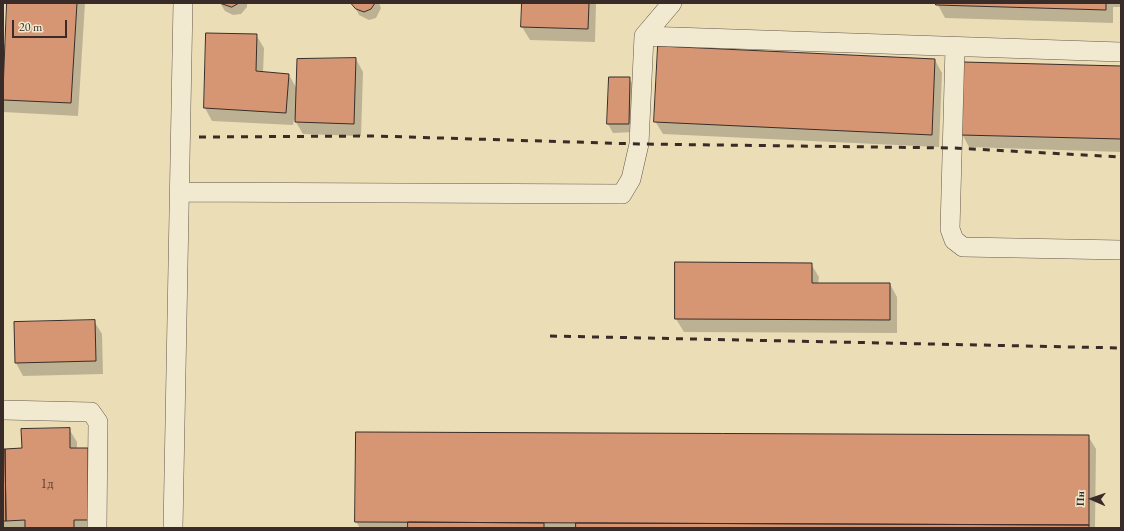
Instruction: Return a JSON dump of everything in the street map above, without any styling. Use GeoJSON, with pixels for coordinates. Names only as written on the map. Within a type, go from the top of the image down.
{"type":"FeatureCollection","features":[{"type":"Feature","properties":{"kind":"lane"},"geometry":{"type":"LineString","coordinates":[[173,528],[183,3]]}},
{"type":"Feature","properties":{"kind":"lane"},"geometry":{"type":"LineString","coordinates":[[179,192],[622,194],[631,179],[639,144],[644,36],[672,3]]}},
{"type":"Feature","properties":{"kind":"lane"},"geometry":{"type":"LineString","coordinates":[[644,36],[1121,52]]}},
{"type":"Feature","properties":{"kind":"lane"},"geometry":{"type":"LineString","coordinates":[[955,47],[950,229],[954,240],[963,247],[1121,250]]}},
{"type":"Feature","properties":{"kind":"lane"},"geometry":{"type":"LineString","coordinates":[[3,410],[92,412],[98,422],[97,528]]}},
{"type":"Feature","properties":{"kind":"building"},"geometry":{"type":"Polygon","coordinates":[[[7,3],[77,3],[71,103],[3,100],[7,3]]]}},
{"type":"Feature","properties":{"kind":"building"},"geometry":{"type":"Polygon","coordinates":[[[220,3],[239,3],[232,7],[220,3]]]}},
{"type":"Feature","properties":{"kind":"building"},"geometry":{"type":"Polygon","coordinates":[[[351,3],[375,3],[371,9],[364,12],[356,9],[351,3]]]}},
{"type":"Feature","properties":{"kind":"building"},"geometry":{"type":"Polygon","coordinates":[[[522,3],[589,3],[588,29],[521,27],[522,3]]]}},
{"type":"Feature","properties":{"kind":"building"},"geometry":{"type":"Polygon","coordinates":[[[936,3],[1106,3],[1106,10],[936,5],[936,3]]]}},
{"type":"Feature","properties":{"kind":"building"},"geometry":{"type":"Polygon","coordinates":[[[206,33],[257,34],[256,71],[289,74],[286,113],[204,108],[206,33]]]}},
{"type":"Feature","properties":{"kind":"building"},"geometry":{"type":"Polygon","coordinates":[[[658,46],[935,59],[932,135],[654,122],[658,46]]]}},
{"type":"Feature","properties":{"kind":"building"},"geometry":{"type":"Polygon","coordinates":[[[356,58],[354,124],[295,122],[297,59],[356,58]]]}},
{"type":"Feature","properties":{"kind":"building"},"geometry":{"type":"Polygon","coordinates":[[[963,62],[1121,66],[1121,139],[961,135],[963,62]]]}},
{"type":"Feature","properties":{"kind":"building"},"geometry":{"type":"Polygon","coordinates":[[[609,77],[630,77],[629,124],[607,124],[609,77]]]}},
{"type":"Feature","properties":{"kind":"building"},"geometry":{"type":"Polygon","coordinates":[[[675,262],[812,263],[812,283],[890,283],[890,320],[675,319],[675,262]]]}},
{"type":"Feature","properties":{"kind":"building"},"geometry":{"type":"Polygon","coordinates":[[[95,320],[96,361],[15,363],[14,322],[95,320]]]}},
{"type":"Feature","properties":{"kind":"building"},"geometry":{"type":"Polygon","coordinates":[[[70,428],[70,448],[88,448],[88,520],[74,520],[74,528],[25,528],[25,520],[6,521],[5,449],[22,448],[21,429],[70,428]]]}},
{"type":"Feature","properties":{"kind":"building"},"geometry":{"type":"Polygon","coordinates":[[[356,432],[1089,435],[1089,525],[355,522],[356,432]]]}},
{"type":"Feature","properties":{"kind":"building"},"geometry":{"type":"Polygon","coordinates":[[[3,449],[5,449],[6,521],[3,521],[3,449]]]}},
{"type":"Feature","properties":{"kind":"building"},"geometry":{"type":"Polygon","coordinates":[[[408,522],[544,523],[544,528],[408,528],[408,522]]]}},
{"type":"Feature","properties":{"kind":"building"},"geometry":{"type":"Polygon","coordinates":[[[576,523],[1089,525],[1089,528],[576,528],[576,523]]]}},
{"type":"Feature","properties":{"kind":"railway"},"geometry":{"type":"LineString","coordinates":[[199,137],[375,136],[639,144],[953,148],[1121,157]]}},
{"type":"Feature","properties":{"kind":"railway"},"geometry":{"type":"LineString","coordinates":[[550,336],[1121,348]]}}]}
